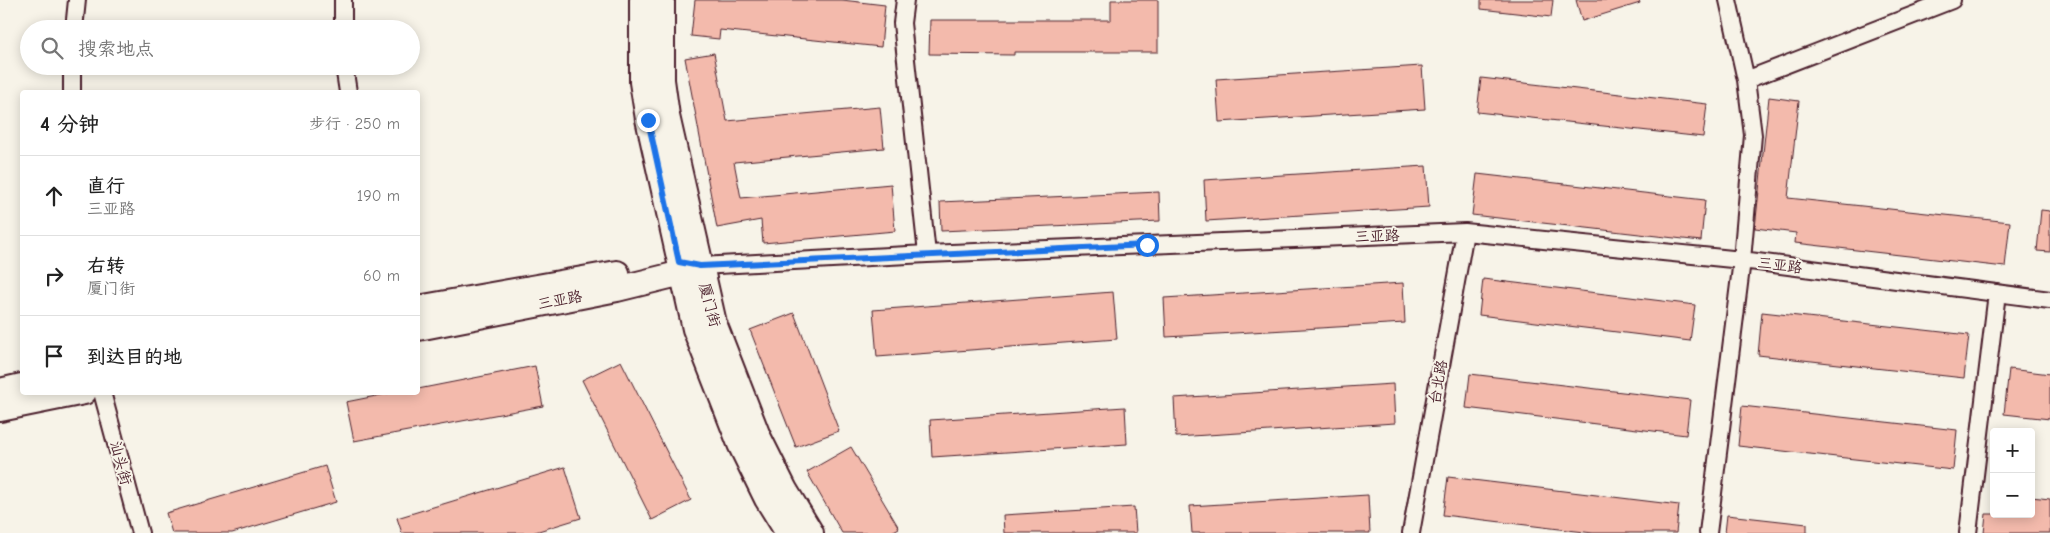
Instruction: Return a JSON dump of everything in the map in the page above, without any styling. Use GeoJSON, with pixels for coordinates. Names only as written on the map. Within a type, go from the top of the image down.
{"type":"FeatureCollection","features":[{"type":"Feature","properties":{"kind":"main road","name":"厦门街"},"geometry":{"type":"LineString","coordinates":[[642,0],[642,82],[648,120],[687,267],[714,323],[758,436],[785,490],[811,533]]}},
{"type":"Feature","properties":{"kind":"main road","name":"厦门街"},"geometry":{"type":"LineString","coordinates":[[662,0],[662,80],[695,329],[740,444],[767,499],[788,533]]}},
{"type":"Feature","properties":{"kind":"main road","name":"三亚路"},"geometry":{"type":"LineString","coordinates":[[420,308],[687,267]]}},
{"type":"Feature","properties":{"kind":"main road","name":"三亚路"},"geometry":{"type":"LineString","coordinates":[[420,328],[617,289],[687,267]]}},
{"type":"Feature","properties":{"kind":"main road"},"geometry":{"type":"LineString","coordinates":[[0,391],[20,386]]}},
{"type":"Feature","properties":{"kind":"main road"},"geometry":{"type":"LineString","coordinates":[[0,409],[69,395]]}},
{"type":"Feature","properties":{"kind":"street"},"geometry":{"type":"LineString","coordinates":[[75,20],[77,0]]}},
{"type":"Feature","properties":{"kind":"street"},"geometry":{"type":"LineString","coordinates":[[343,0],[343,20]]}},
{"type":"Feature","properties":{"kind":"street"},"geometry":{"type":"LineString","coordinates":[[904,0],[902,23],[927,254]]}},
{"type":"Feature","properties":{"kind":"street"},"geometry":{"type":"LineString","coordinates":[[1708,533],[1742,260],[1753,135],[1746,80],[1728,0]]}},
{"type":"Feature","properties":{"kind":"street"},"geometry":{"type":"LineString","coordinates":[[1746,80],[1952,0]]}},
{"type":"Feature","properties":{"kind":"street"},"geometry":{"type":"LineString","coordinates":[[72,75],[72,90]]}},
{"type":"Feature","properties":{"kind":"street"},"geometry":{"type":"LineString","coordinates":[[345,75],[348,90]]}},
{"type":"Feature","properties":{"kind":"street","name":"三亚路"},"geometry":{"type":"LineString","coordinates":[[687,267],[927,254],[1465,232],[1742,260],[2050,300]]}},
{"type":"Feature","properties":{"kind":"street","name":"台北路"},"geometry":{"type":"LineString","coordinates":[[1411,533],[1465,232]]}},
{"type":"Feature","properties":{"kind":"street"},"geometry":{"type":"LineString","coordinates":[[1968,533],[1997,293]]}},
{"type":"Feature","properties":{"kind":"street","name":"汕头街"},"geometry":{"type":"LineString","coordinates":[[103,395],[140,533]]}},
{"type":"Feature","properties":{"kind":"building"},"geometry":{"type":"Polygon","coordinates":[[[695,0],[842,0],[885,5],[881,47],[720,30],[719,39],[691,36],[695,0]]]}},
{"type":"Feature","properties":{"kind":"building"},"geometry":{"type":"Polygon","coordinates":[[[1111,0],[1158,0],[1158,52],[1014,52],[1014,55],[929,54],[930,20],[1111,20],[1111,0]]]}},
{"type":"Feature","properties":{"kind":"building"},"geometry":{"type":"Polygon","coordinates":[[[1481,0],[1553,0],[1551,17],[1481,9],[1481,0]]]}},
{"type":"Feature","properties":{"kind":"building"},"geometry":{"type":"Polygon","coordinates":[[[1576,0],[1639,0],[1640,3],[1582,21],[1576,0]]]}},
{"type":"Feature","properties":{"kind":"building"},"geometry":{"type":"Polygon","coordinates":[[[714,53],[727,121],[880,107],[884,148],[734,162],[741,198],[891,184],[895,231],[763,243],[761,220],[717,228],[685,58],[714,53]]]}},
{"type":"Feature","properties":{"kind":"building"},"geometry":{"type":"Polygon","coordinates":[[[1422,66],[1425,109],[1219,122],[1216,79],[1422,66]]]}},
{"type":"Feature","properties":{"kind":"building"},"geometry":{"type":"Polygon","coordinates":[[[1481,78],[1707,104],[1703,137],[1477,112],[1481,78]]]}},
{"type":"Feature","properties":{"kind":"building"},"geometry":{"type":"Polygon","coordinates":[[[1769,97],[1799,101],[1788,198],[2010,222],[2005,267],[1795,243],[1796,233],[1755,228],[1769,97]]]}},
{"type":"Feature","properties":{"kind":"building"},"geometry":{"type":"Polygon","coordinates":[[[1426,166],[1429,207],[1206,221],[1204,180],[1426,166]]]}},
{"type":"Feature","properties":{"kind":"building"},"geometry":{"type":"Polygon","coordinates":[[[1477,174],[1705,200],[1701,241],[1472,215],[1477,174]]]}},
{"type":"Feature","properties":{"kind":"building"},"geometry":{"type":"Polygon","coordinates":[[[1159,192],[1160,221],[941,231],[940,202],[1159,192]]]}},
{"type":"Feature","properties":{"kind":"building"},"geometry":{"type":"Polygon","coordinates":[[[2041,210],[2050,211],[2050,252],[2037,251],[2041,210]]]}},
{"type":"Feature","properties":{"kind":"building"},"geometry":{"type":"Polygon","coordinates":[[[1483,279],[1695,305],[1690,341],[1479,315],[1483,279]]]}},
{"type":"Feature","properties":{"kind":"building"},"geometry":{"type":"Polygon","coordinates":[[[1403,283],[1405,323],[1166,337],[1164,298],[1403,283]]]}},
{"type":"Feature","properties":{"kind":"building"},"geometry":{"type":"Polygon","coordinates":[[[1113,292],[1117,339],[877,357],[873,310],[1113,292]]]}},
{"type":"Feature","properties":{"kind":"building"},"geometry":{"type":"Polygon","coordinates":[[[1762,312],[1969,335],[1964,378],[1758,355],[1762,312]]]}},
{"type":"Feature","properties":{"kind":"building"},"geometry":{"type":"Polygon","coordinates":[[[794,313],[839,431],[796,447],[750,330],[794,313]]]}},
{"type":"Feature","properties":{"kind":"building"},"geometry":{"type":"Polygon","coordinates":[[[621,361],[691,500],[652,520],[582,380],[621,361]]]}},
{"type":"Feature","properties":{"kind":"building"},"geometry":{"type":"Polygon","coordinates":[[[535,366],[543,406],[354,441],[346,402],[381,395],[420,395],[420,389],[535,366]]]}},
{"type":"Feature","properties":{"kind":"building"},"geometry":{"type":"Polygon","coordinates":[[[2009,369],[2050,374],[2050,419],[2004,414],[2009,369]]]}},
{"type":"Feature","properties":{"kind":"building"},"geometry":{"type":"Polygon","coordinates":[[[1470,374],[1690,400],[1686,435],[1466,408],[1470,374]]]}},
{"type":"Feature","properties":{"kind":"building"},"geometry":{"type":"Polygon","coordinates":[[[1393,384],[1395,423],[1176,437],[1174,398],[1393,384]]]}},
{"type":"Feature","properties":{"kind":"building"},"geometry":{"type":"Polygon","coordinates":[[[1742,406],[1957,430],[1953,470],[1738,446],[1742,406]]]}},
{"type":"Feature","properties":{"kind":"building"},"geometry":{"type":"Polygon","coordinates":[[[1125,407],[1127,444],[932,457],[930,420],[1125,407]]]}},
{"type":"Feature","properties":{"kind":"building"},"geometry":{"type":"Polygon","coordinates":[[[851,447],[899,528],[890,533],[842,533],[807,472],[851,447]]]}},
{"type":"Feature","properties":{"kind":"building"},"geometry":{"type":"Polygon","coordinates":[[[325,466],[336,502],[232,533],[172,533],[166,513],[325,466]]]}},
{"type":"Feature","properties":{"kind":"building"},"geometry":{"type":"Polygon","coordinates":[[[565,467],[581,518],[532,533],[402,533],[397,518],[565,467]]]}},
{"type":"Feature","properties":{"kind":"building"},"geometry":{"type":"Polygon","coordinates":[[[1448,477],[1679,505],[1676,533],[1593,533],[1443,515],[1448,477]]]}},
{"type":"Feature","properties":{"kind":"building"},"geometry":{"type":"Polygon","coordinates":[[[1368,495],[1370,533],[1192,533],[1190,506],[1368,495]]]}},
{"type":"Feature","properties":{"kind":"building"},"geometry":{"type":"Polygon","coordinates":[[[2035,497],[2050,499],[2050,533],[1984,533],[1986,514],[1990,514],[1990,518],[2035,518],[2035,497]]]}},
{"type":"Feature","properties":{"kind":"building"},"geometry":{"type":"Polygon","coordinates":[[[1134,507],[1136,533],[1004,533],[1003,515],[1134,507]]]}},
{"type":"Feature","properties":{"kind":"building"},"geometry":{"type":"Polygon","coordinates":[[[1727,515],[1807,524],[1807,533],[1725,533],[1727,515]]]}},
{"type":"Feature","properties":{"kind":"route"},"geometry":{"type":"LineString","coordinates":[[648,120],[679,262],[700,266],[1147,245]]}}]}
